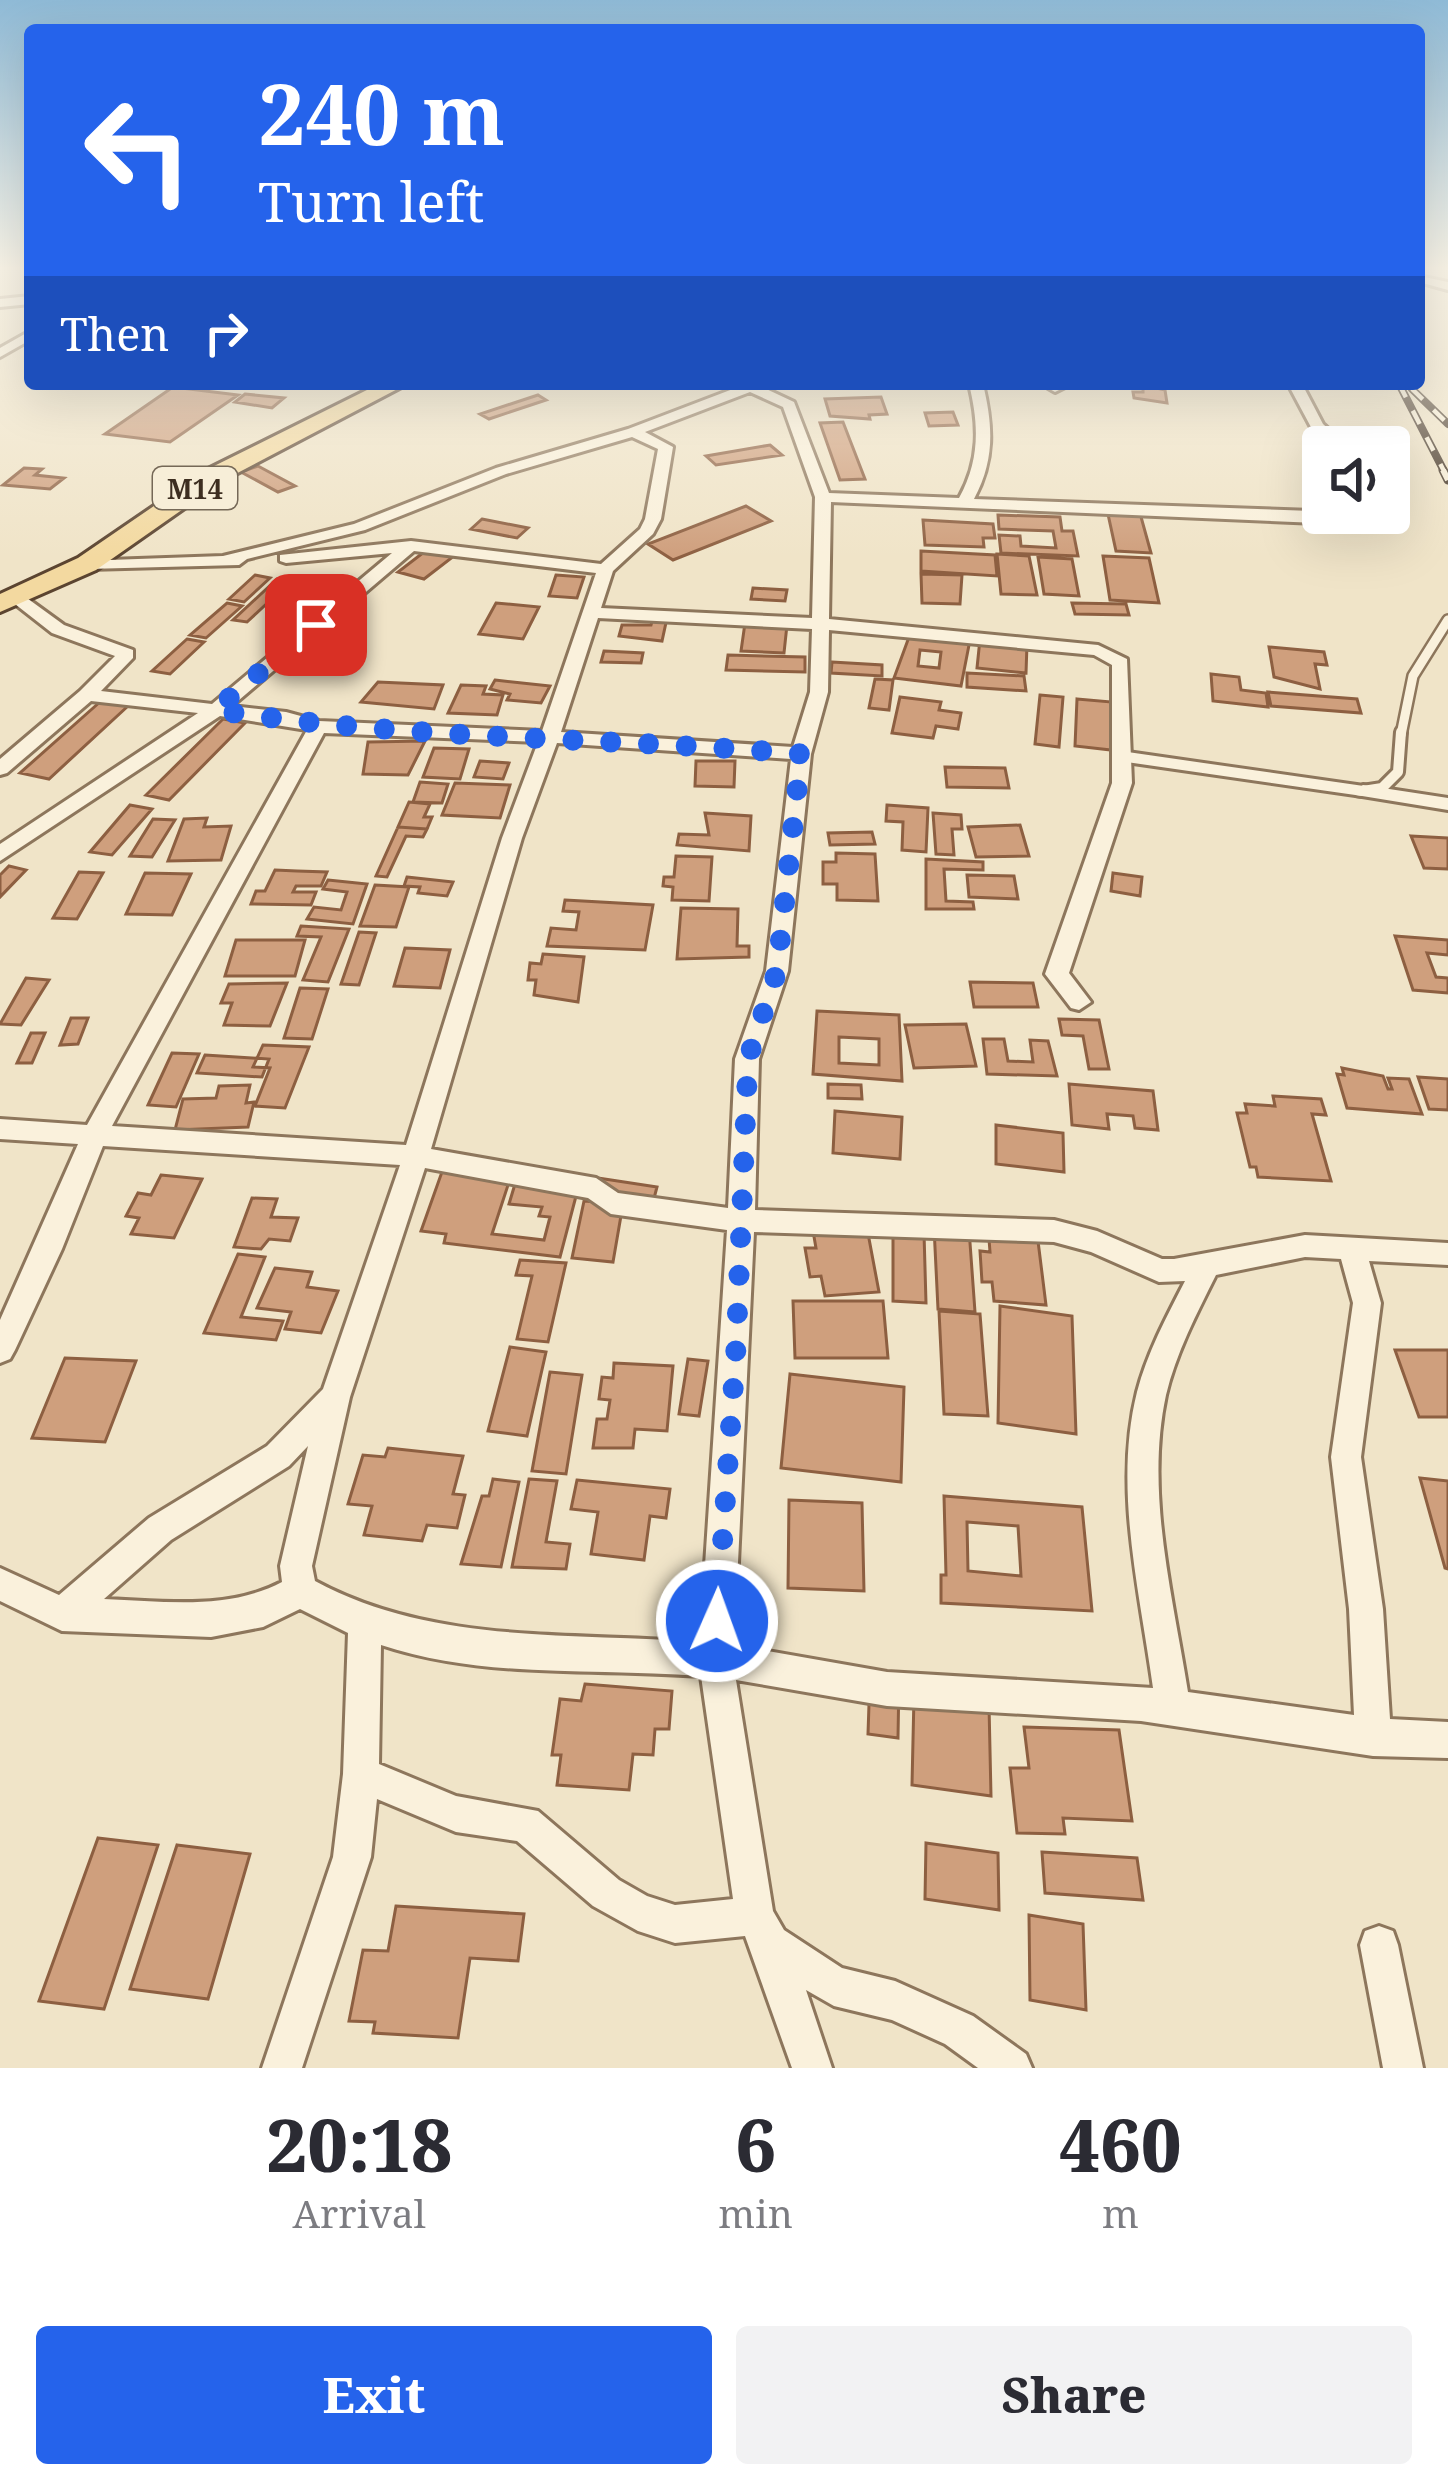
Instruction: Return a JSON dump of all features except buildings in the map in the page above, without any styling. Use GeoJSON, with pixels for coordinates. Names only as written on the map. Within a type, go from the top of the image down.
{"type":"FeatureCollection","features":[{"type":"Feature","properties":{"kind":"main road","name":"M14"},"geometry":{"type":"LineString","coordinates":[[7,600],[87,564],[217,474],[384,390]]}},
{"type":"Feature","properties":{"kind":"street"},"geometry":{"type":"LineString","coordinates":[[225,560],[359,527],[501,471],[633,432],[741,390]]}},
{"type":"Feature","properties":{"kind":"street"},"geometry":{"type":"LineString","coordinates":[[763,390],[789,404],[824,497],[822,624],[819,692],[801,754],[777,971],[748,1059],[716,1660],[762,1930],[812,2068]]}},
{"type":"Feature","properties":{"kind":"street"},"geometry":{"type":"LineString","coordinates":[[965,501],[984,466],[978,390]]}},
{"type":"Feature","properties":{"kind":"street"},"geometry":{"type":"LineString","coordinates":[[1298,390],[1317,426]]}},
{"type":"Feature","properties":{"kind":"street"},"geometry":{"type":"LineString","coordinates":[[633,432],[666,446],[658,499],[647,531],[605,569],[454,1018],[416,1156],[335,1397],[296,1566],[300,1591],[330,1612],[365,1626],[587,1657],[716,1660],[884,1689],[1173,1707],[1372,1738],[1448,1740]]}},
{"type":"Feature","properties":{"kind":"street"},"geometry":{"type":"LineString","coordinates":[[824,497],[1302,517]]}},
{"type":"Feature","properties":{"kind":"street"},"geometry":{"type":"LineString","coordinates":[[87,564],[311,558],[411,545],[605,569]]}},
{"type":"Feature","properties":{"kind":"street"},"geometry":{"type":"LineString","coordinates":[[0,854],[215,710],[411,545]]}},
{"type":"Feature","properties":{"kind":"street"},"geometry":{"type":"LineString","coordinates":[[0,769],[128,654],[58,629],[7,600]]}},
{"type":"Feature","properties":{"kind":"street"},"geometry":{"type":"LineString","coordinates":[[591,613],[822,624],[1106,653],[1121,663],[1122,783],[1057,974],[1079,1002]]}},
{"type":"Feature","properties":{"kind":"street"},"geometry":{"type":"LineString","coordinates":[[87,695],[318,727],[801,754]]}},
{"type":"Feature","properties":{"kind":"street"},"geometry":{"type":"LineString","coordinates":[[0,1350],[94,1135],[318,727]]}},
{"type":"Feature","properties":{"kind":"street"},"geometry":{"type":"LineString","coordinates":[[1363,791],[1448,804]]}},
{"type":"Feature","properties":{"kind":"street"},"geometry":{"type":"LineString","coordinates":[[0,1129],[416,1156],[596,1189],[610,1203],[741,1221],[1054,1231],[1097,1242],[1159,1270],[1272,1249],[1448,1254]]}},
{"type":"Feature","properties":{"kind":"street"},"geometry":{"type":"LineString","coordinates":[[1352,1248],[1366,1303],[1346,1457],[1366,1609],[1372,1738]]}},
{"type":"Feature","properties":{"kind":"street"},"geometry":{"type":"LineString","coordinates":[[1173,1707],[1141,1465],[1151,1397],[1208,1262]]}},
{"type":"Feature","properties":{"kind":"street"},"geometry":{"type":"LineString","coordinates":[[62,1614],[160,1529],[278,1456],[335,1397]]}},
{"type":"Feature","properties":{"kind":"street"},"geometry":{"type":"LineString","coordinates":[[0,1584],[62,1614],[211,1619],[272,1607],[300,1591]]}},
{"type":"Feature","properties":{"kind":"street"},"geometry":{"type":"LineString","coordinates":[[282,2068],[352,1857],[361,1774],[365,1626]]}},
{"type":"Feature","properties":{"kind":"street"},"geometry":{"type":"LineString","coordinates":[[361,1774],[456,1814],[525,1824],[606,1893],[638,1912],[675,1924],[762,1930],[834,1986],[895,2001],[959,2030],[1012,2068]]}},
{"type":"Feature","properties":{"kind":"street"},"geometry":{"type":"LineString","coordinates":[[1379,1945],[1402,2068]]}},
{"type":"Feature","properties":{"kind":"lane"},"geometry":{"type":"LineString","coordinates":[[1120,756],[1363,791],[1382,788],[1398,772],[1410,672],[1448,620]]}},
{"type":"Feature","properties":{"kind":"railway"},"geometry":{"type":"LineString","coordinates":[[1402,390],[1445,473]]}},
{"type":"Feature","properties":{"kind":"railway"},"geometry":{"type":"LineString","coordinates":[[1413,390],[1448,424]]}},
{"type":"Feature","properties":{"kind":"railway"},"geometry":{"type":"LineString","coordinates":[[1443,470],[1448,480]]}},
{"type":"Feature","properties":{"kind":"route"},"geometry":{"type":"LineString","coordinates":[[316,625],[215,710],[286,718],[318,727],[685,743],[801,754],[777,971],[748,1059],[736,1348],[717,1621]]}}]}
